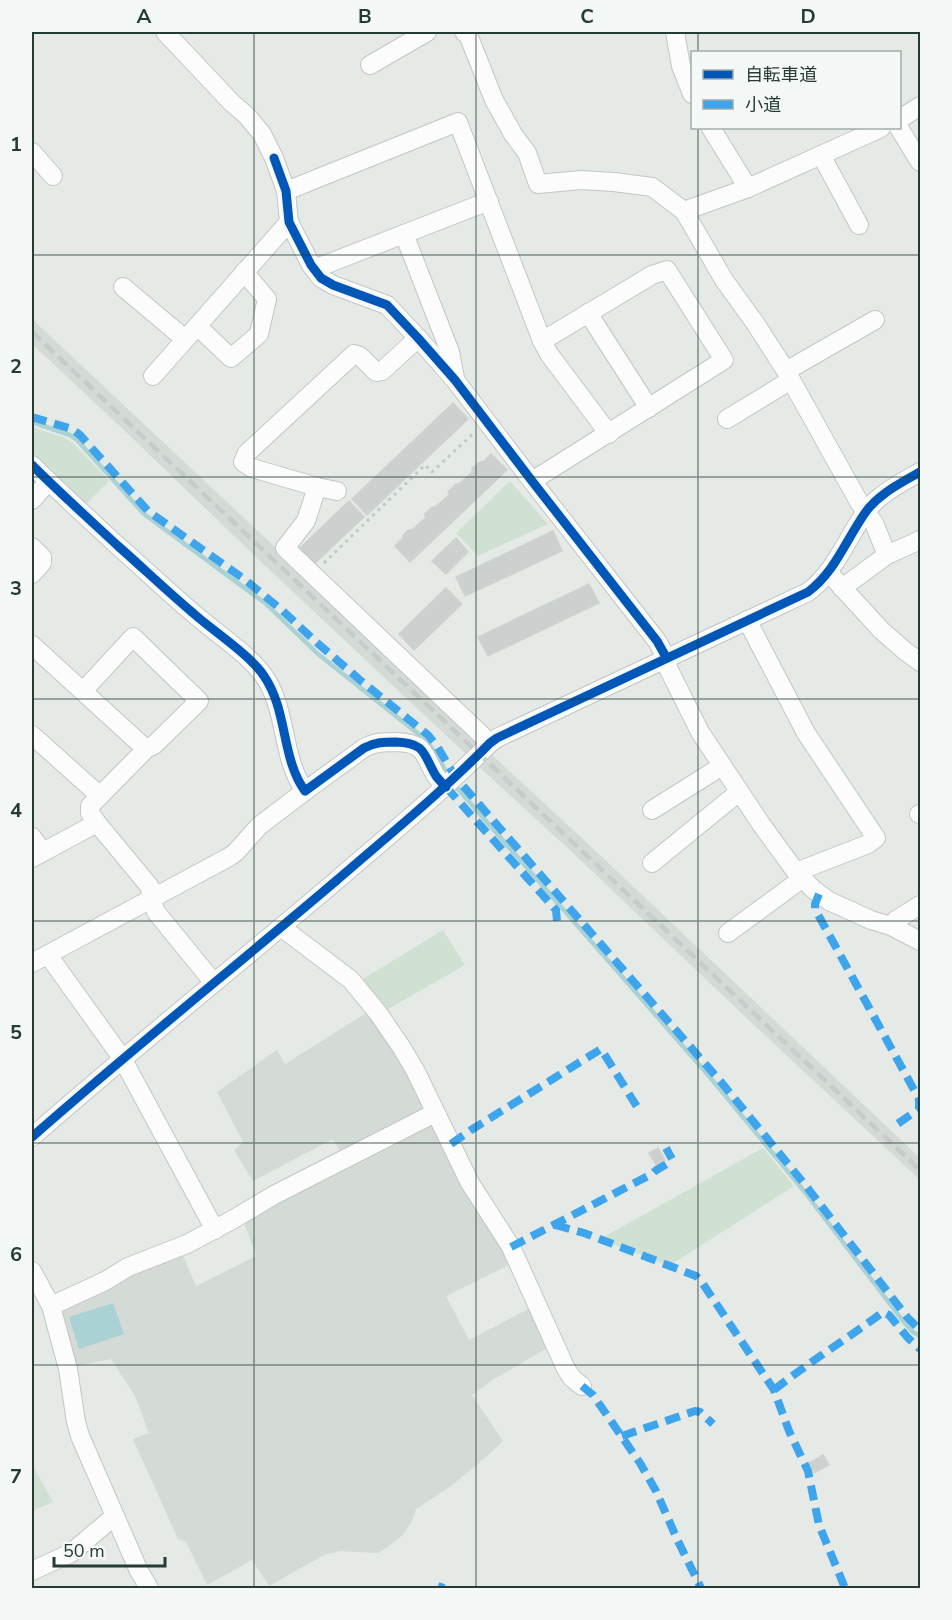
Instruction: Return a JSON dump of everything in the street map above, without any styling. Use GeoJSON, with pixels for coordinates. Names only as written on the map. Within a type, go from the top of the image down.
{"type":"FeatureCollection","features":[{"type":"Feature","properties":{"kind":"street"},"geometry":{"type":"LineString","coordinates":[[165,32],[262,134],[286,191],[289,222],[321,278],[333,285],[387,305],[418,338],[456,380],[657,641],[700,732],[800,875],[813,890],[829,901],[921,941]]}},
{"type":"Feature","properties":{"kind":"street"},"geometry":{"type":"LineString","coordinates":[[370,65],[427,32]]}},
{"type":"Feature","properties":{"kind":"street"},"geometry":{"type":"LineString","coordinates":[[464,32],[469,37],[494,100],[513,134],[527,153],[538,184],[580,180],[652,187],[684,211],[724,280],[755,322],[789,376],[859,502],[874,523],[887,555]]}},
{"type":"Feature","properties":{"kind":"street"},"geometry":{"type":"LineString","coordinates":[[675,32],[681,66],[691,89]]}},
{"type":"Feature","properties":{"kind":"street"},"geometry":{"type":"LineString","coordinates":[[901,117],[921,106]]}},
{"type":"Feature","properties":{"kind":"street"},"geometry":{"type":"LineString","coordinates":[[286,191],[458,122],[542,341],[549,354],[609,434]]}},
{"type":"Feature","properties":{"kind":"street"},"geometry":{"type":"LineString","coordinates":[[712,129],[748,188]]}},
{"type":"Feature","properties":{"kind":"street"},"geometry":{"type":"LineString","coordinates":[[684,211],[748,188],[879,129]]}},
{"type":"Feature","properties":{"kind":"street"},"geometry":{"type":"LineString","coordinates":[[900,129],[921,162]]}},
{"type":"Feature","properties":{"kind":"street"},"geometry":{"type":"LineString","coordinates":[[32,152],[53,176]]}},
{"type":"Feature","properties":{"kind":"street"},"geometry":{"type":"LineString","coordinates":[[821,155],[859,225]]}},
{"type":"Feature","properties":{"kind":"street"},"geometry":{"type":"LineString","coordinates":[[314,269],[489,201]]}},
{"type":"Feature","properties":{"kind":"street"},"geometry":{"type":"LineString","coordinates":[[153,375],[289,222]]}},
{"type":"Feature","properties":{"kind":"street"},"geometry":{"type":"LineString","coordinates":[[404,234],[450,352],[456,380]]}},
{"type":"Feature","properties":{"kind":"street"},"geometry":{"type":"LineString","coordinates":[[532,481],[724,360],[667,270],[652,275],[542,341]]}},
{"type":"Feature","properties":{"kind":"street"},"geometry":{"type":"LineString","coordinates":[[123,287],[231,358],[259,334],[267,299],[244,272]]}},
{"type":"Feature","properties":{"kind":"street"},"geometry":{"type":"LineString","coordinates":[[588,313],[649,408]]}},
{"type":"Feature","properties":{"kind":"street"},"geometry":{"type":"LineString","coordinates":[[727,419],[875,320]]}},
{"type":"Feature","properties":{"kind":"street"},"geometry":{"type":"LineString","coordinates":[[337,491],[252,468],[243,462],[248,453],[354,354],[360,356],[376,372],[382,371],[418,338]]}},
{"type":"Feature","properties":{"kind":"street"},"geometry":{"type":"LineString","coordinates":[[32,465],[48,482],[263,675],[280,711],[292,767],[305,791]]}},
{"type":"Feature","properties":{"kind":"street"},"geometry":{"type":"LineString","coordinates":[[32,1137],[122,1058],[446,787],[490,743],[666,657],[808,592],[818,585],[828,572],[866,512],[878,499],[900,483],[921,472]]}},
{"type":"Feature","properties":{"kind":"street"},"geometry":{"type":"LineString","coordinates":[[32,500],[48,482]]}},
{"type":"Feature","properties":{"kind":"street"},"geometry":{"type":"LineString","coordinates":[[316,487],[306,521],[285,548],[490,743]]}},
{"type":"Feature","properties":{"kind":"street"},"geometry":{"type":"LineString","coordinates":[[842,588],[887,555],[921,540]]}},
{"type":"Feature","properties":{"kind":"street"},"geometry":{"type":"LineString","coordinates":[[32,547],[42,557],[42,563],[32,573]]}},
{"type":"Feature","properties":{"kind":"street"},"geometry":{"type":"LineString","coordinates":[[828,572],[881,630],[917,655]]}},
{"type":"Feature","properties":{"kind":"street"},"geometry":{"type":"LineString","coordinates":[[728,933],[800,875],[868,844],[876,838],[807,733],[747,620]]}},
{"type":"Feature","properties":{"kind":"street"},"geometry":{"type":"LineString","coordinates":[[83,691],[133,637],[199,701],[154,745],[146,749],[90,806],[90,813],[150,887],[156,912],[214,983]]}},
{"type":"Feature","properties":{"kind":"street"},"geometry":{"type":"LineString","coordinates":[[32,645],[146,749]]}},
{"type":"Feature","properties":{"kind":"street"},"geometry":{"type":"LineString","coordinates":[[32,735],[100,796]]}},
{"type":"Feature","properties":{"kind":"street"},"geometry":{"type":"LineString","coordinates":[[215,1230],[122,1058],[40,959],[229,857],[259,826],[373,743],[414,745],[427,756],[437,777],[446,787]]}},
{"type":"Feature","properties":{"kind":"street"},"geometry":{"type":"LineString","coordinates":[[652,810],[722,766]]}},
{"type":"Feature","properties":{"kind":"street"},"geometry":{"type":"LineString","coordinates":[[652,863],[740,792]]}},
{"type":"Feature","properties":{"kind":"street"},"geometry":{"type":"LineString","coordinates":[[32,837],[37,855],[97,823]]}},
{"type":"Feature","properties":{"kind":"street"},"geometry":{"type":"LineString","coordinates":[[891,926],[896,920],[921,905]]}},
{"type":"Feature","properties":{"kind":"street"},"geometry":{"type":"LineString","coordinates":[[281,927],[351,980],[402,1047],[470,1184],[511,1247],[566,1369],[582,1386]]}},
{"type":"Feature","properties":{"kind":"street"},"geometry":{"type":"LineString","coordinates":[[51,1306],[105,1281],[128,1267],[187,1244],[215,1230],[274,1195],[435,1113]]}},
{"type":"Feature","properties":{"kind":"street"},"geometry":{"type":"LineString","coordinates":[[32,1271],[51,1306],[68,1369],[80,1436],[149,1588]]}},
{"type":"Feature","properties":{"kind":"street"},"geometry":{"type":"LineString","coordinates":[[32,1571],[71,1553],[110,1520],[116,1518]]}},
{"type":"Feature","properties":{"kind":"path"},"geometry":{"type":"LineString","coordinates":[[323,563],[425,465],[432,472],[479,429]]}},
{"type":"Feature","properties":{"kind":"shaded area"},"geometry":{"type":"Polygon","coordinates":[[[32,319],[480,742],[469,757],[32,344],[32,319]]]}},
{"type":"Feature","properties":{"kind":"shaded area"},"geometry":{"type":"Polygon","coordinates":[[[490,753],[920,1158],[920,1180],[477,765],[490,753]]]}},
{"type":"Feature","properties":{"kind":"shaded area"},"geometry":{"type":"Polygon","coordinates":[[[371,1010],[515,1262],[446,1296],[469,1340],[534,1306],[551,1346],[494,1379],[472,1395],[503,1441],[451,1486],[416,1509],[403,1535],[388,1547],[378,1553],[340,1551],[324,1555],[269,1586],[252,1560],[207,1585],[186,1542],[178,1539],[133,1439],[149,1433],[135,1396],[111,1359],[72,1367],[56,1308],[181,1251],[196,1286],[256,1256],[243,1220],[348,1164],[333,1139],[253,1181],[234,1150],[243,1142],[217,1092],[277,1050],[285,1064],[371,1010]]]}},
{"type":"Feature","properties":{"kind":"green space"},"geometry":{"type":"Polygon","coordinates":[[[32,427],[63,437],[73,443],[109,481],[83,507],[32,458],[32,427]]]}},
{"type":"Feature","properties":{"kind":"green space"},"geometry":{"type":"Polygon","coordinates":[[[510,481],[548,524],[478,556],[456,533],[510,481]]]}},
{"type":"Feature","properties":{"kind":"green space"},"geometry":{"type":"Polygon","coordinates":[[[443,930],[465,965],[383,1012],[358,982],[443,930]]]}},
{"type":"Feature","properties":{"kind":"green space"},"geometry":{"type":"Polygon","coordinates":[[[763,1148],[794,1186],[669,1266],[600,1239],[763,1148]]]}},
{"type":"Feature","properties":{"kind":"green space"},"geometry":{"type":"Polygon","coordinates":[[[32,1464],[53,1502],[32,1511],[32,1464]]]}},
{"type":"Feature","properties":{"kind":"water"},"geometry":{"type":"Polygon","coordinates":[[[113,1303],[124,1334],[79,1349],[69,1317],[113,1303]]]}},
{"type":"Feature","properties":{"kind":"building"},"geometry":{"type":"Polygon","coordinates":[[[453,403],[468,419],[367,515],[352,499],[453,403]]]}},
{"type":"Feature","properties":{"kind":"building"},"geometry":{"type":"Polygon","coordinates":[[[491,454],[507,470],[410,562],[395,546],[408,530],[412,530],[425,518],[425,514],[432,507],[449,495],[448,492],[456,484],[472,472],[472,468],[491,454]]]}},
{"type":"Feature","properties":{"kind":"building"},"geometry":{"type":"Polygon","coordinates":[[[349,501],[364,517],[315,563],[300,548],[349,501]]]}},
{"type":"Feature","properties":{"kind":"building"},"geometry":{"type":"Polygon","coordinates":[[[553,531],[562,551],[465,596],[456,577],[553,531]]]}},
{"type":"Feature","properties":{"kind":"building"},"geometry":{"type":"Polygon","coordinates":[[[456,538],[468,552],[446,574],[432,561],[456,538]]]}},
{"type":"Feature","properties":{"kind":"building"},"geometry":{"type":"Polygon","coordinates":[[[589,584],[599,603],[488,656],[478,637],[589,584]]]}},
{"type":"Feature","properties":{"kind":"building"},"geometry":{"type":"Polygon","coordinates":[[[446,588],[462,604],[414,650],[399,634],[446,588]]]}},
{"type":"Feature","properties":{"kind":"building"},"geometry":{"type":"Polygon","coordinates":[[[658,1148],[665,1160],[656,1165],[649,1153],[658,1148]]]}},
{"type":"Feature","properties":{"kind":"building"},"geometry":{"type":"Polygon","coordinates":[[[823,1455],[829,1465],[814,1473],[809,1463],[823,1455]]]}},
{"type":"Feature","properties":{"kind":"waterway"},"geometry":{"type":"LineString","coordinates":[[32,422],[70,435],[77,440],[144,514],[265,603],[318,654],[426,740],[446,772]]}},
{"type":"Feature","properties":{"kind":"waterway"},"geometry":{"type":"LineString","coordinates":[[458,789],[709,1076],[804,1191],[903,1321],[920,1336]]}},
{"type":"Feature","properties":{"kind":"railway"},"geometry":{"type":"LineString","coordinates":[[32,332],[920,1170]]}},
{"type":"Feature","properties":{"kind":"marked path"},"geometry":{"type":"LineString","coordinates":[[32,417],[72,429],[80,435],[148,511],[244,579],[360,680],[428,735],[456,778],[721,1082],[806,1186],[907,1317],[920,1330]]}},
{"type":"Feature","properties":{"kind":"marked path"},"geometry":{"type":"LineString","coordinates":[[446,787],[556,910],[557,921]]}},
{"type":"Feature","properties":{"kind":"marked path"},"geometry":{"type":"LineString","coordinates":[[819,894],[815,909],[919,1099],[919,1109],[893,1127]]}},
{"type":"Feature","properties":{"kind":"marked path"},"geometry":{"type":"LineString","coordinates":[[451,1144],[601,1049],[639,1110]]}},
{"type":"Feature","properties":{"kind":"marked path"},"geometry":{"type":"LineString","coordinates":[[511,1247],[652,1174],[672,1159],[666,1148]]}},
{"type":"Feature","properties":{"kind":"marked path"},"geometry":{"type":"LineString","coordinates":[[555,1225],[584,1233],[696,1276],[703,1284],[774,1390],[789,1431],[808,1471],[819,1525],[845,1588]]}},
{"type":"Feature","properties":{"kind":"marked path"},"geometry":{"type":"LineString","coordinates":[[774,1390],[883,1312],[889,1315],[920,1349]]}},
{"type":"Feature","properties":{"kind":"marked path"},"geometry":{"type":"LineString","coordinates":[[582,1386],[593,1395],[640,1463],[656,1491],[701,1588]]}},
{"type":"Feature","properties":{"kind":"marked path"},"geometry":{"type":"LineString","coordinates":[[622,1436],[695,1411],[700,1412],[713,1424]]}},
{"type":"Feature","properties":{"kind":"marked path"},"geometry":{"type":"LineString","coordinates":[[438,1586],[444,1588]]}},
{"type":"Feature","properties":{"kind":"cycle path"},"geometry":{"type":"LineString","coordinates":[[274,158],[286,191],[289,222],[311,265],[321,278],[333,285],[387,305],[418,338],[455,380],[657,641],[666,657]]}},
{"type":"Feature","properties":{"kind":"cycle path"},"geometry":{"type":"LineString","coordinates":[[32,465],[164,588],[240,651],[264,676],[277,704],[292,764],[305,791],[364,748],[376,743],[387,742],[406,743],[419,748],[426,756],[436,776],[446,787]]}},
{"type":"Feature","properties":{"kind":"cycle path"},"geometry":{"type":"LineString","coordinates":[[32,1137],[396,830],[490,743],[808,592],[826,575],[870,506],[890,490],[920,472]]}}]}
